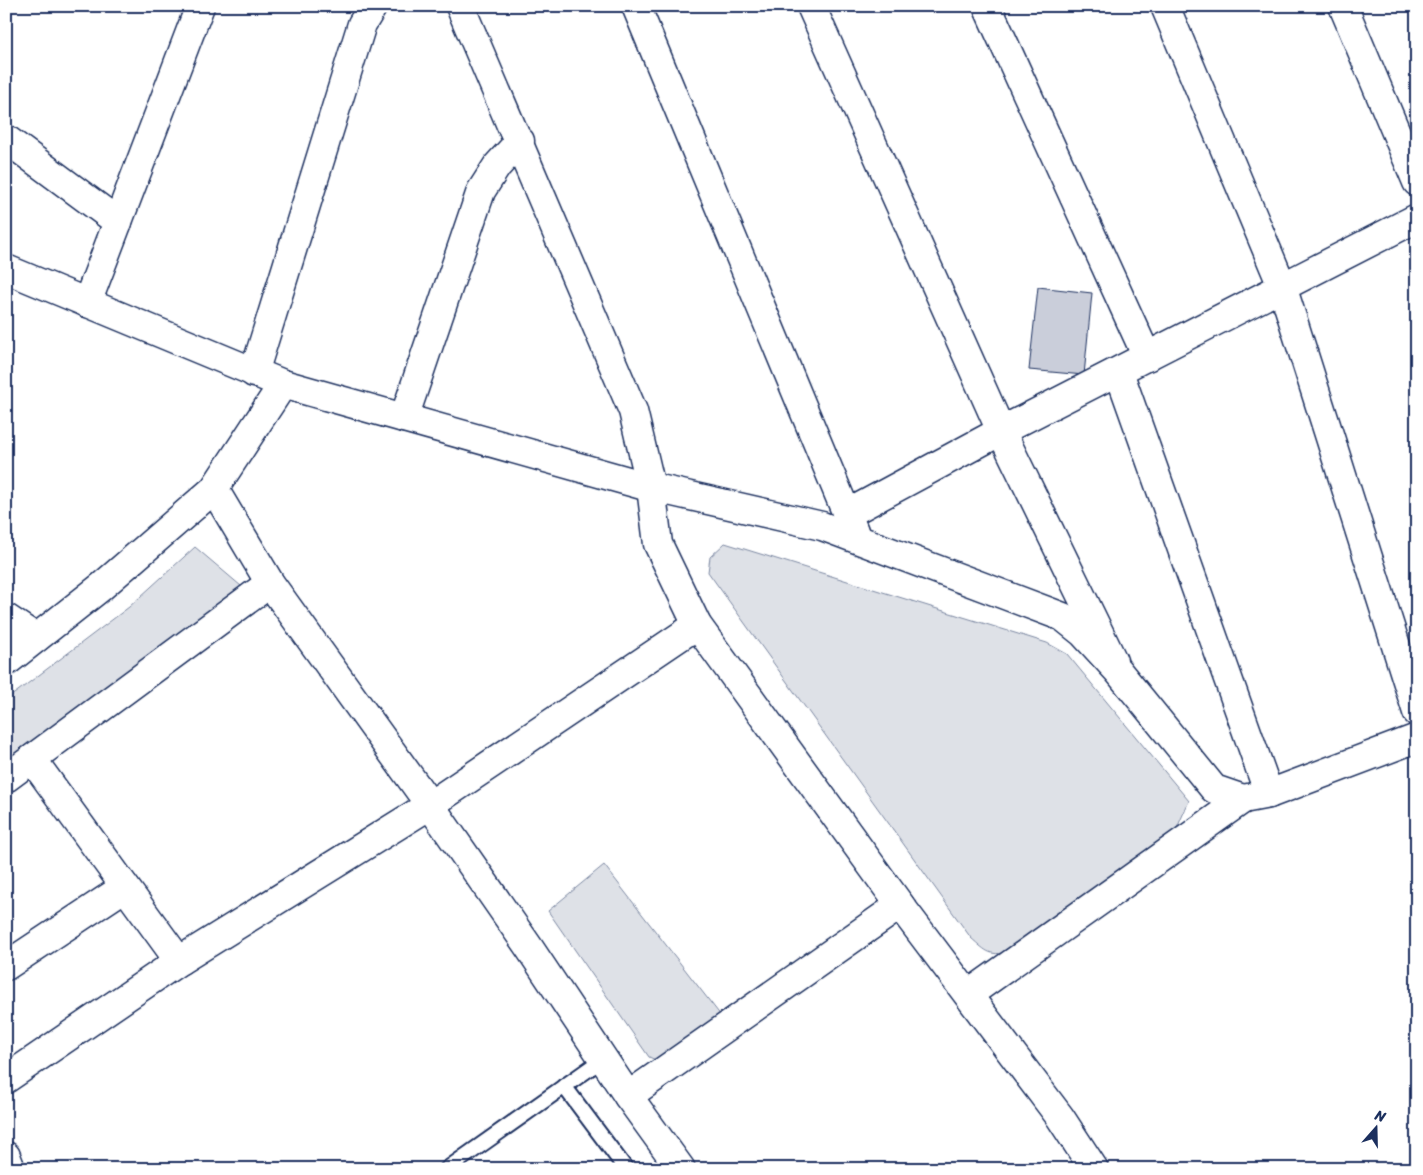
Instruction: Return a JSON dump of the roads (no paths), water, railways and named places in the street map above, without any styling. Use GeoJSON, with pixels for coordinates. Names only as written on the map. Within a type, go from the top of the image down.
{"type":"FeatureCollection","features":[{"type":"Feature","properties":{"kind":"street"},"geometry":{"type":"LineString","coordinates":[[87,303],[200,6]]}},
{"type":"Feature","properties":{"kind":"street"},"geometry":{"type":"LineString","coordinates":[[254,372],[362,24],[373,6]]}},
{"type":"Feature","properties":{"kind":"street"},"geometry":{"type":"LineString","coordinates":[[460,6],[520,141],[633,411],[651,487],[658,544],[697,625],[900,905],[1060,1117],[1094,1169]]}},
{"type":"Feature","properties":{"kind":"street"},"geometry":{"type":"LineString","coordinates":[[636,6],[858,540]]}},
{"type":"Feature","properties":{"kind":"street"},"geometry":{"type":"LineString","coordinates":[[811,6],[1001,431],[1118,670]]}},
{"type":"Feature","properties":{"kind":"street"},"geometry":{"type":"LineString","coordinates":[[987,6],[1147,357]]}},
{"type":"Feature","properties":{"kind":"street"},"geometry":{"type":"LineString","coordinates":[[1165,6],[1282,286],[1417,712]]}},
{"type":"Feature","properties":{"kind":"street"},"geometry":{"type":"LineString","coordinates":[[1343,6],[1417,182]]}},
{"type":"Feature","properties":{"kind":"street"},"geometry":{"type":"LineString","coordinates":[[6,139],[118,222]]}},
{"type":"Feature","properties":{"kind":"street"},"geometry":{"type":"LineString","coordinates":[[404,418],[481,191],[497,166],[520,141]]}},
{"type":"Feature","properties":{"kind":"street"},"geometry":{"type":"LineString","coordinates":[[847,514],[1001,431],[1417,218]]}},
{"type":"Feature","properties":{"kind":"street"},"geometry":{"type":"LineString","coordinates":[[6,269],[283,384],[651,487],[822,526],[1063,617],[1082,633],[1118,670],[1214,789],[1256,796]]}},
{"type":"Feature","properties":{"kind":"street"},"geometry":{"type":"LineString","coordinates":[[1119,372],[1256,796]]}},
{"type":"Feature","properties":{"kind":"street"},"geometry":{"type":"LineString","coordinates":[[6,662],[101,586],[214,489],[283,384]]}},
{"type":"Feature","properties":{"kind":"street"},"geometry":{"type":"LineString","coordinates":[[214,489],[270,583],[430,806],[628,1096],[681,1169]]}},
{"type":"Feature","properties":{"kind":"street"},"geometry":{"type":"LineString","coordinates":[[6,778],[270,583]]}},
{"type":"Feature","properties":{"kind":"street"},"geometry":{"type":"LineString","coordinates":[[6,618],[36,638]]}},
{"type":"Feature","properties":{"kind":"street"},"geometry":{"type":"LineString","coordinates":[[6,1079],[179,961],[430,806],[697,625]]}},
{"type":"Feature","properties":{"kind":"street"},"geometry":{"type":"LineString","coordinates":[[969,994],[1256,796],[1417,738]]}},
{"type":"Feature","properties":{"kind":"street"},"geometry":{"type":"LineString","coordinates":[[32,759],[179,961]]}},
{"type":"Feature","properties":{"kind":"street"},"geometry":{"type":"LineString","coordinates":[[6,966],[125,887]]}},
{"type":"Feature","properties":{"kind":"street"},"geometry":{"type":"LineString","coordinates":[[628,1096],[900,905]]}},
{"type":"Feature","properties":{"kind":"street"},"geometry":{"type":"LineString","coordinates":[[6,1156],[12,1169]]}},
{"type":"Feature","properties":{"kind":"lane"},"geometry":{"type":"LineString","coordinates":[[447,1169],[603,1059]]}},
{"type":"Feature","properties":{"kind":"lane"},"geometry":{"type":"LineString","coordinates":[[564,1086],[626,1169]]}}]}
